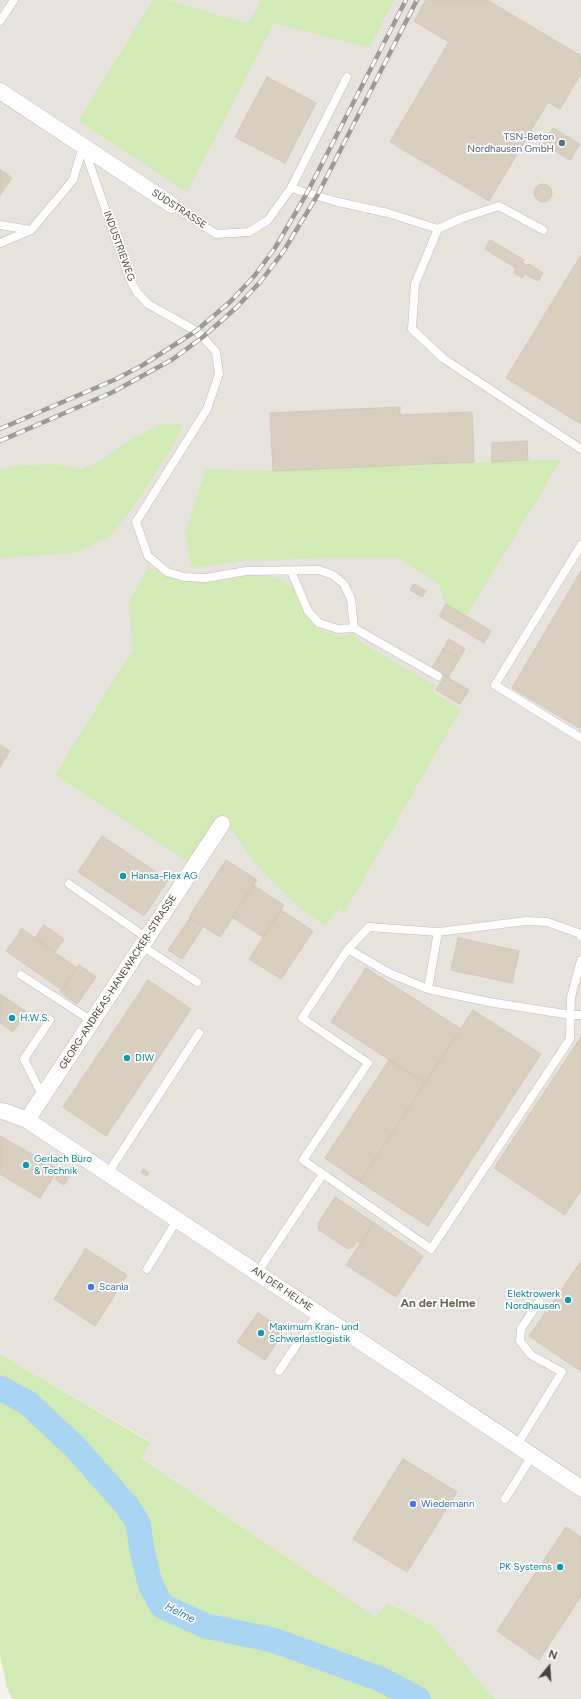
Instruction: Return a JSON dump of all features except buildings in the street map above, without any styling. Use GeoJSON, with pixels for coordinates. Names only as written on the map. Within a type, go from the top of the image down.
{"type":"FeatureCollection","features":[{"type":"Feature","properties":{"kind":"street","name":"SÜDSTRASSE"},"geometry":{"type":"LineString","coordinates":[[0,91],[172,205]]}},
{"type":"Feature","properties":{"kind":"street","name":"GEORG-ANDREAS-HANEWACKER-STRASSE"},"geometry":{"type":"LineString","coordinates":[[27,1120],[222,824]]}},
{"type":"Feature","properties":{"kind":"street","name":"AN DER HELME"},"geometry":{"type":"LineString","coordinates":[[0,1111],[27,1120],[581,1488]]}},
{"type":"Feature","properties":{"kind":"lane"},"geometry":{"type":"LineString","coordinates":[[0,21],[14,0]]}},
{"type":"Feature","properties":{"kind":"lane","name":"SÜDSTRASSE"},"geometry":{"type":"LineString","coordinates":[[172,205],[216,234],[250,232],[268,220],[291,188],[347,77]]}},
{"type":"Feature","properties":{"kind":"lane"},"geometry":{"type":"LineString","coordinates":[[0,243],[31,230],[73,180],[83,146]]}},
{"type":"Feature","properties":{"kind":"lane","name":"INDUSTRIEWEG"},"geometry":{"type":"LineString","coordinates":[[83,146],[129,277],[136,291],[148,304],[196,331],[216,352],[219,374],[207,409],[136,522],[148,556],[167,572],[184,577],[206,578],[246,571],[291,572]]}},
{"type":"Feature","properties":{"kind":"lane"},"geometry":{"type":"LineString","coordinates":[[291,188],[338,202],[388,213],[438,229],[462,218],[499,206],[543,230]]}},
{"type":"Feature","properties":{"kind":"lane"},"geometry":{"type":"LineString","coordinates":[[0,224],[31,230]]}},
{"type":"Feature","properties":{"kind":"lane"},"geometry":{"type":"LineString","coordinates":[[438,229],[415,284],[412,329],[444,359],[581,449]]}},
{"type":"Feature","properties":{"kind":"lane"},"geometry":{"type":"LineString","coordinates":[[581,545],[495,686],[581,738]]}},
{"type":"Feature","properties":{"kind":"lane"},"geometry":{"type":"LineString","coordinates":[[354,628],[351,599],[344,584],[333,575],[319,570],[291,572],[308,610],[318,623],[338,628],[354,628],[438,676]]}},
{"type":"Feature","properties":{"kind":"lane"},"geometry":{"type":"LineString","coordinates":[[69,884],[197,982]]}},
{"type":"Feature","properties":{"kind":"lane"},"geometry":{"type":"LineString","coordinates":[[581,936],[581,934],[548,922],[526,921],[438,932],[369,927],[348,949],[302,1018],[368,1063],[303,1160],[431,1249],[570,1039],[571,998],[581,960]]}},
{"type":"Feature","properties":{"kind":"lane"},"geometry":{"type":"LineString","coordinates":[[428,989],[438,932]]}},
{"type":"Feature","properties":{"kind":"lane"},"geometry":{"type":"LineString","coordinates":[[348,949],[389,973],[428,989],[489,1002],[571,1015],[581,1015]]}},
{"type":"Feature","properties":{"kind":"lane"},"geometry":{"type":"LineString","coordinates":[[21,975],[92,1022]]}},
{"type":"Feature","properties":{"kind":"lane"},"geometry":{"type":"LineString","coordinates":[[44,1095],[38,1087],[24,1059],[50,1020]]}},
{"type":"Feature","properties":{"kind":"lane"},"geometry":{"type":"LineString","coordinates":[[108,1173],[199,1033]]}},
{"type":"Feature","properties":{"kind":"lane"},"geometry":{"type":"LineString","coordinates":[[257,1273],[323,1174]]}},
{"type":"Feature","properties":{"kind":"lane"},"geometry":{"type":"LineString","coordinates":[[147,1269],[177,1220]]}},
{"type":"Feature","properties":{"kind":"lane"},"geometry":{"type":"LineString","coordinates":[[517,1445],[562,1372],[531,1355],[520,1341],[521,1329],[539,1302]]}},
{"type":"Feature","properties":{"kind":"lane"},"geometry":{"type":"LineString","coordinates":[[279,1371],[318,1313]]}},
{"type":"Feature","properties":{"kind":"lane"},"geometry":{"type":"LineString","coordinates":[[505,1499],[532,1456]]}},
{"type":"Feature","properties":{"kind":"shaded area"},"geometry":{"type":"Polygon","coordinates":[[[0,0],[581,0],[581,1699],[494,1699],[433,1626],[390,1603],[375,1617],[140,1457],[150,1441],[0,1354],[0,0]]]}},
{"type":"Feature","properties":{"kind":"shaded area"},"geometry":{"type":"Polygon","coordinates":[[[199,1124],[297,1191],[259,1249],[161,1183],[199,1124]]]}},
{"type":"Feature","properties":{"kind":"shaded area"},"geometry":{"type":"Polygon","coordinates":[[[146,1127],[177,1147],[157,1177],[127,1157],[146,1127]]]}},
{"type":"Feature","properties":{"kind":"shaded area"},"geometry":{"type":"Polygon","coordinates":[[[302,1222],[351,1254],[344,1265],[400,1303],[382,1331],[277,1261],[302,1222]]]}},
{"type":"Feature","properties":{"kind":"shaded area"},"geometry":{"type":"Polygon","coordinates":[[[432,1425],[507,1474],[488,1503],[414,1454],[432,1425]]]}},
{"type":"Feature","properties":{"kind":"shaded area"},"geometry":{"type":"Polygon","coordinates":[[[568,1496],[581,1504],[581,1535],[554,1517],[568,1496]]]}},
{"type":"Feature","properties":{"kind":"green space"},"geometry":{"type":"Polygon","coordinates":[[[153,0],[168,0],[248,24],[261,0],[394,0],[369,48],[274,23],[187,192],[78,121],[153,0]]]}},
{"type":"Feature","properties":{"kind":"green space"},"geometry":{"type":"Polygon","coordinates":[[[183,423],[176,440],[143,493],[111,536],[75,553],[0,558],[0,470],[15,466],[54,464],[81,469],[99,462],[130,440],[159,425],[183,423]]]}},
{"type":"Feature","properties":{"kind":"green space"},"geometry":{"type":"Polygon","coordinates":[[[528,460],[561,460],[466,616],[446,604],[439,584],[398,558],[328,558],[240,561],[191,568],[185,533],[206,469],[273,471],[528,460]]]}},
{"type":"Feature","properties":{"kind":"green space"},"geometry":{"type":"Polygon","coordinates":[[[149,566],[157,572],[172,578],[202,583],[243,576],[266,576],[281,579],[296,590],[301,606],[316,628],[338,636],[353,634],[362,643],[436,686],[433,692],[461,709],[344,913],[339,908],[325,926],[304,911],[277,886],[253,860],[221,815],[189,862],[55,775],[133,649],[129,601],[149,566]]]}},
{"type":"Feature","properties":{"kind":"green space"},"geometry":{"type":"Polygon","coordinates":[[[0,1354],[150,1442],[141,1458],[375,1617],[389,1603],[433,1626],[494,1699],[13,1699],[8,1691],[0,1656],[0,1354]]]}},
{"type":"Feature","properties":{"kind":"waterway","name":"Helme"},"geometry":{"type":"LineString","coordinates":[[0,1388],[28,1403],[75,1447],[127,1506],[138,1523],[142,1550],[150,1584],[162,1606],[206,1626],[273,1640],[380,1679],[418,1699]]}},
{"type":"Feature","properties":{"kind":"railway"},"geometry":{"type":"LineString","coordinates":[[0,429],[114,380],[143,365],[196,331],[231,301],[255,275],[275,248],[307,193],[406,0]]}},
{"type":"Feature","properties":{"kind":"railway"},"geometry":{"type":"LineString","coordinates":[[0,441],[113,392],[173,359],[203,337],[237,307],[261,281],[283,252],[317,196],[417,0]]}},
{"type":"Feature","properties":{"kind":"place","name":"TSN-Beton Nordhausen GmbH"},"geometry":{"type":"Point","coordinates":[562,143]}},
{"type":"Feature","properties":{"kind":"place","name":"Hansa-Flex AG"},"geometry":{"type":"Point","coordinates":[123,876]}},
{"type":"Feature","properties":{"kind":"place","name":"H.W.S."},"geometry":{"type":"Point","coordinates":[12,1018]}},
{"type":"Feature","properties":{"kind":"place","name":"DIW"},"geometry":{"type":"Point","coordinates":[127,1058]}},
{"type":"Feature","properties":{"kind":"place","name":"Gerlach Büro & Technik"},"geometry":{"type":"Point","coordinates":[26,1165]}},
{"type":"Feature","properties":{"kind":"place","name":"Scania"},"geometry":{"type":"Point","coordinates":[91,1287]}},
{"type":"Feature","properties":{"kind":"place","name":"Elektrowerk Nordhausen"},"geometry":{"type":"Point","coordinates":[568,1300]}},
{"type":"Feature","properties":{"kind":"place","name":"Maximum Kran- und Schwerlastlogistik"},"geometry":{"type":"Point","coordinates":[261,1333]}},
{"type":"Feature","properties":{"kind":"place","name":"Wiedemann"},"geometry":{"type":"Point","coordinates":[413,1504]}},
{"type":"Feature","properties":{"kind":"place","name":"PK Systems"},"geometry":{"type":"Point","coordinates":[560,1567]}},
{"type":"Feature","properties":{"kind":"district","name":"An der Helme"},"geometry":{"type":"Point","coordinates":[438,1303]}}]}
